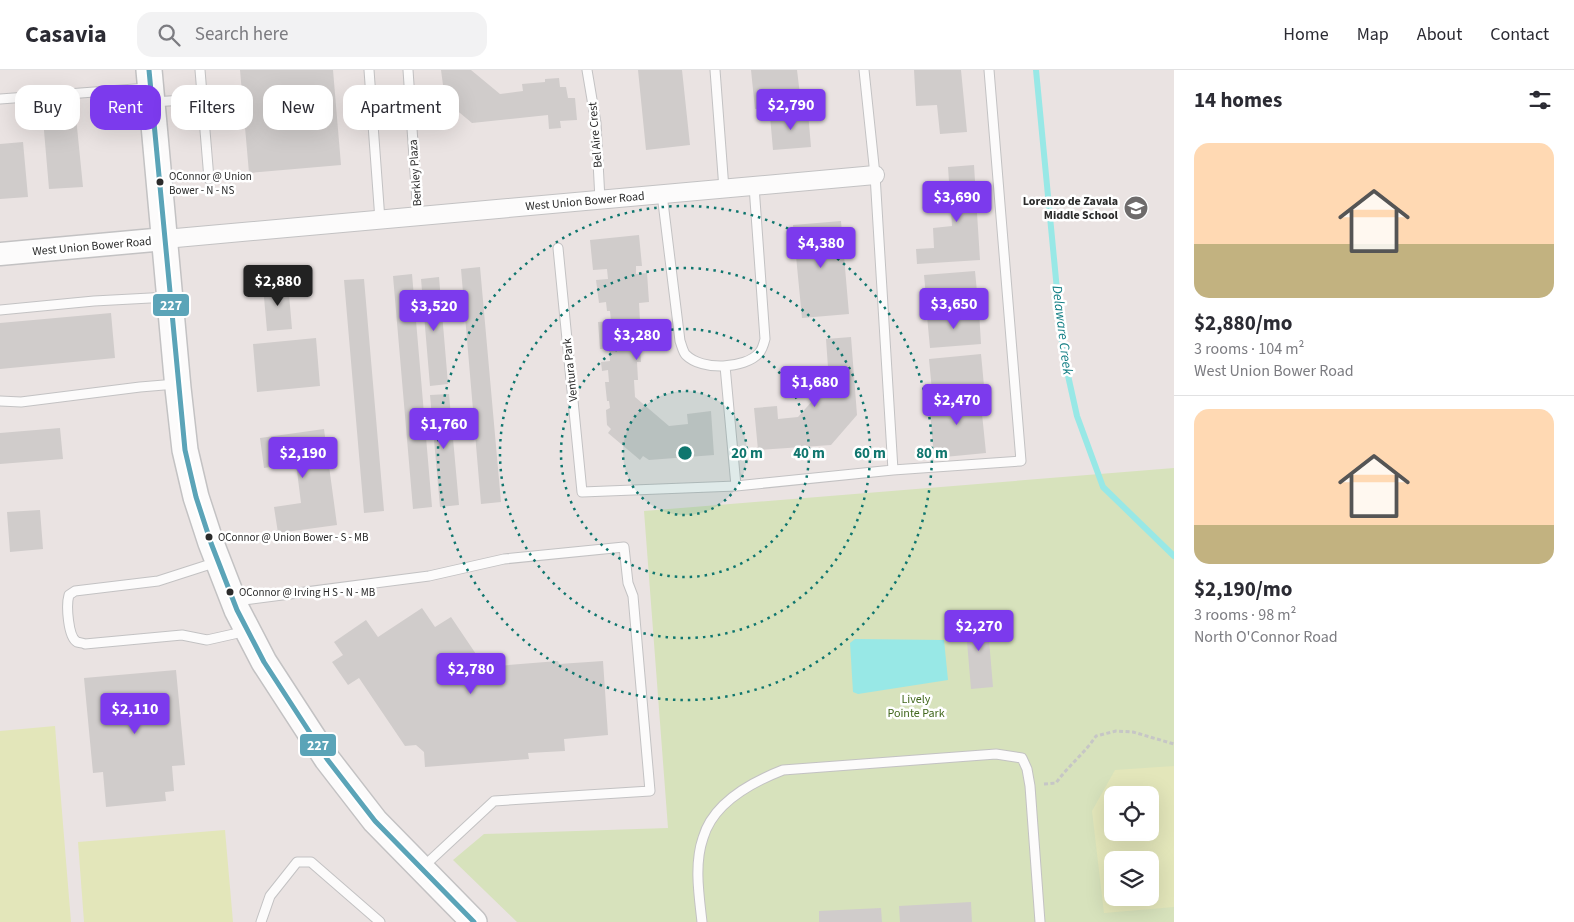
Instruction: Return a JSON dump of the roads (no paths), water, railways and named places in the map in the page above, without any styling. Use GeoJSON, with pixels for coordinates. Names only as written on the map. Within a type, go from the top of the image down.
{"type":"FeatureCollection","features":[{"type":"Feature","properties":{"kind":"main road"},"geometry":{"type":"LineString","coordinates":[[155,130],[178,384],[186,450],[196,497],[234,602],[264,662],[327,759],[375,821],[474,922]]}},
{"type":"Feature","properties":{"kind":"street","name":"West Union Bower Road"},"geometry":{"type":"LineString","coordinates":[[0,254],[875,175]]}},
{"type":"Feature","properties":{"kind":"lane"},"geometry":{"type":"LineString","coordinates":[[200,70],[201,85]]}},
{"type":"Feature","properties":{"kind":"lane"},"geometry":{"type":"LineString","coordinates":[[369,70],[380,220]]}},
{"type":"Feature","properties":{"kind":"lane","name":"Berkley Plaza"},"geometry":{"type":"LineString","coordinates":[[408,70],[418,216]]}},
{"type":"Feature","properties":{"kind":"lane","name":"Bel Aire Crest"},"geometry":{"type":"LineString","coordinates":[[587,70],[596,123],[600,200]]}},
{"type":"Feature","properties":{"kind":"lane"},"geometry":{"type":"LineString","coordinates":[[714,70],[724,189]]}},
{"type":"Feature","properties":{"kind":"lane"},"geometry":{"type":"LineString","coordinates":[[864,70],[875,175],[892,470]]}},
{"type":"Feature","properties":{"kind":"lane"},"geometry":{"type":"LineString","coordinates":[[726,366],[736,486],[892,470],[1021,460],[989,70]]}},
{"type":"Feature","properties":{"kind":"lane"},"geometry":{"type":"LineString","coordinates":[[0,99],[90,91]]}},
{"type":"Feature","properties":{"kind":"lane"},"geometry":{"type":"LineString","coordinates":[[204,130],[208,179]]}},
{"type":"Feature","properties":{"kind":"lane"},"geometry":{"type":"LineString","coordinates":[[662,194],[680,341],[686,355],[699,363],[714,367],[726,366],[748,360],[759,353],[766,339],[754,186]]}},
{"type":"Feature","properties":{"kind":"lane","name":"Ventura Park"},"geometry":{"type":"LineString","coordinates":[[558,248],[582,492],[736,486]]}},
{"type":"Feature","properties":{"kind":"lane"},"geometry":{"type":"LineString","coordinates":[[0,310],[170,297]]}},
{"type":"Feature","properties":{"kind":"lane"},"geometry":{"type":"LineString","coordinates":[[0,401],[21,402],[178,384]]}},
{"type":"Feature","properties":{"kind":"lane"},"geometry":{"type":"LineString","coordinates":[[234,602],[429,576],[504,559],[624,547],[628,583],[633,596],[650,791],[494,801],[422,868]]}},
{"type":"Feature","properties":{"kind":"lane"},"geometry":{"type":"LineString","coordinates":[[218,562],[158,581],[75,591],[69,595],[67,603],[71,635],[76,642],[85,644],[182,635],[207,640],[248,631]]}},
{"type":"Feature","properties":{"kind":"lane"},"geometry":{"type":"LineString","coordinates":[[702,922],[698,868],[703,837],[716,814],[738,793],[761,778],[782,770],[996,754],[1022,758],[1027,769],[1030,786],[1040,922]]}},
{"type":"Feature","properties":{"kind":"lane"},"geometry":{"type":"LineString","coordinates":[[261,922],[270,896],[297,862],[311,862],[380,922]]}},
{"type":"Feature","properties":{"kind":"water"},"geometry":{"type":"Polygon","coordinates":[[[855,639],[944,640],[948,680],[858,694],[853,692],[850,643],[855,639]]]}},
{"type":"Feature","properties":{"kind":"waterway","name":"Delaware Creek"},"geometry":{"type":"LineString","coordinates":[[1036,70],[1063,353],[1077,416],[1103,487],[1174,556]]}},
{"type":"Feature","properties":{"kind":"place","name":"OConnor @ Union Bower - N - NS"},"geometry":{"type":"Point","coordinates":[160,182]}},
{"type":"Feature","properties":{"kind":"place","name":"Lorenzo de Zavala Middle School"},"geometry":{"type":"Point","coordinates":[1136,208]}},
{"type":"Feature","properties":{"kind":"place","name":"OConnor @ Union Bower - S - MB"},"geometry":{"type":"Point","coordinates":[209,537]}},
{"type":"Feature","properties":{"kind":"place","name":"OConnor @ Irving H S - N - MB"},"geometry":{"type":"Point","coordinates":[230,592]}},
{"type":"Feature","properties":{"kind":"park label","name":"Lively Pointe Park"},"geometry":{"type":"Point","coordinates":[916,706]}}]}
